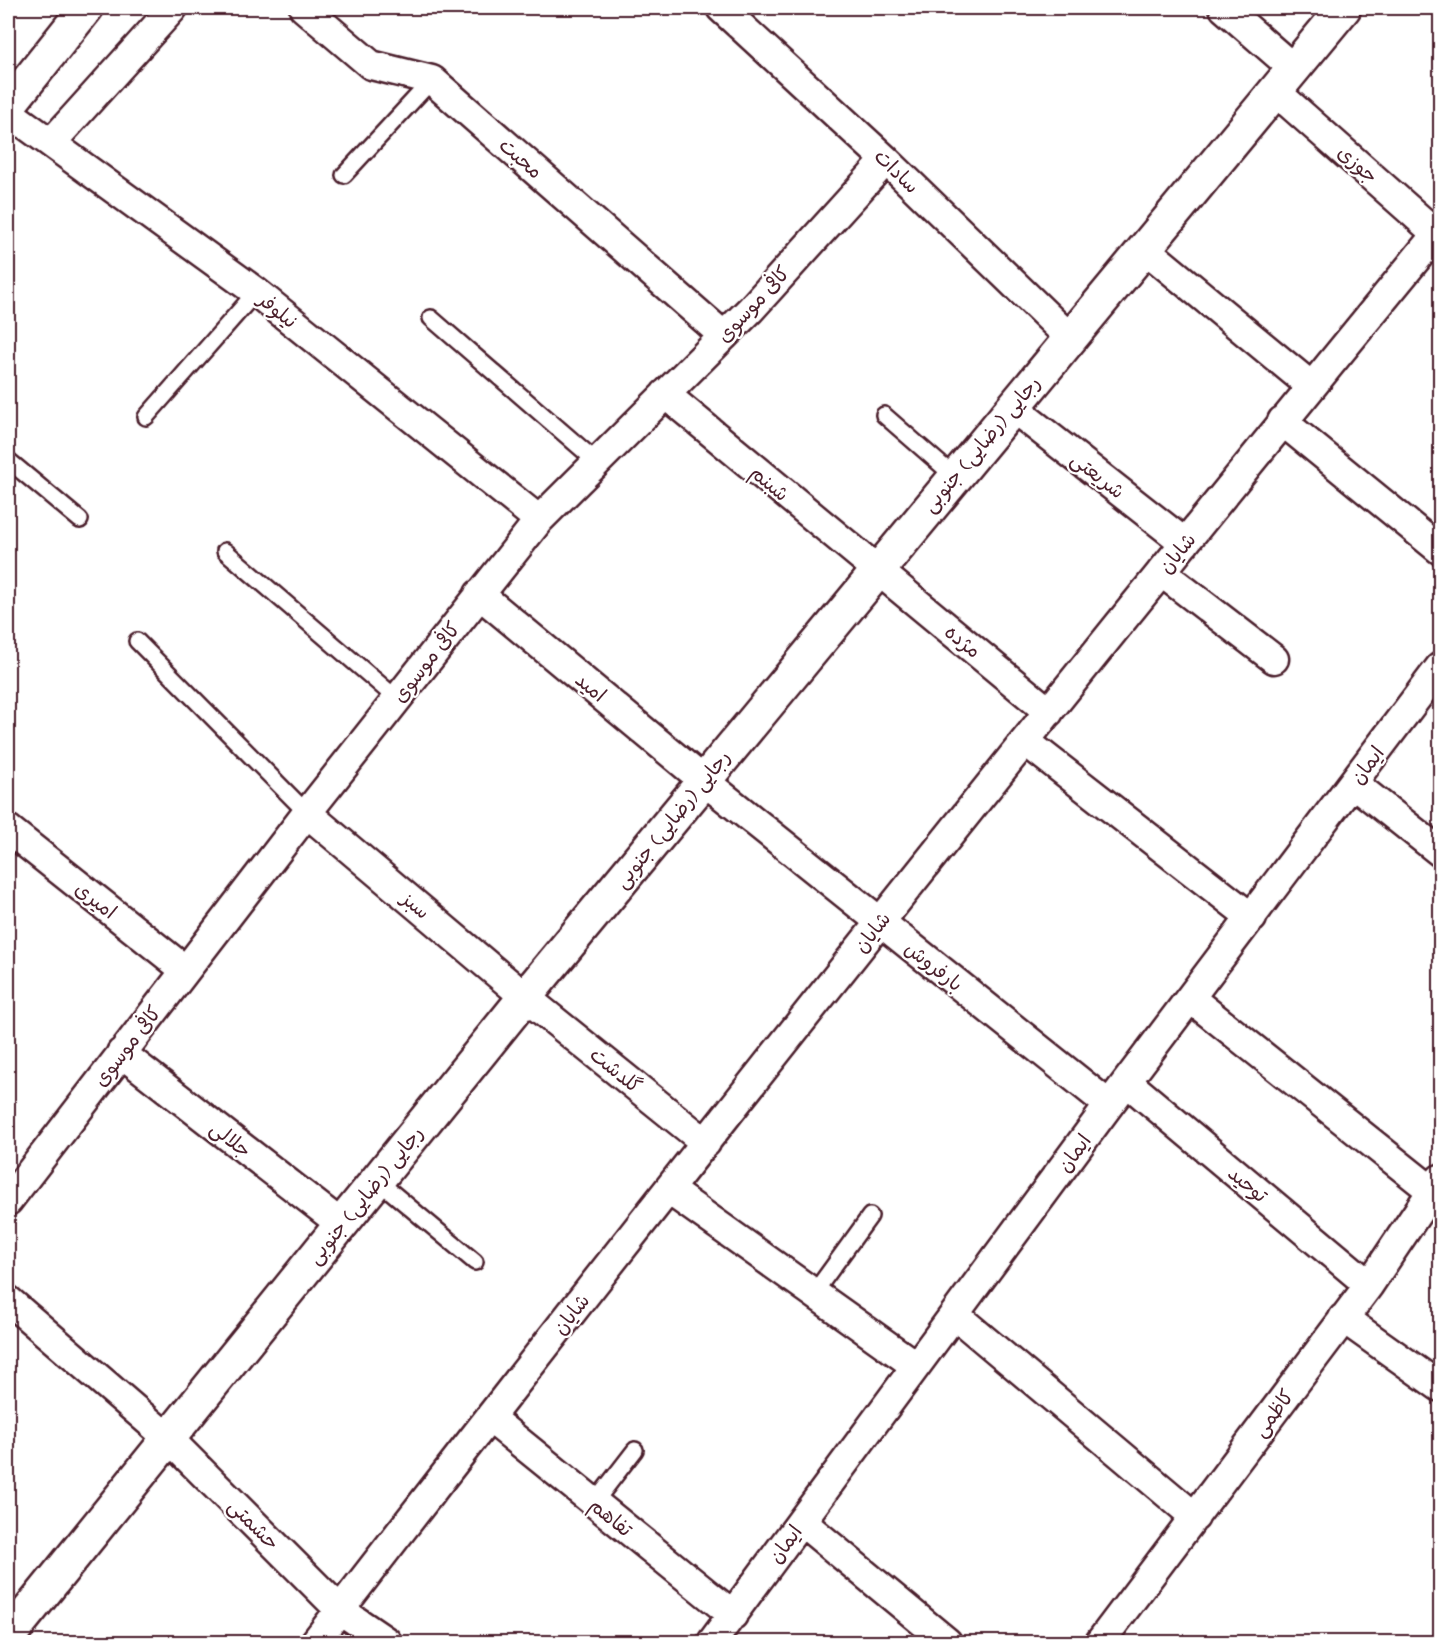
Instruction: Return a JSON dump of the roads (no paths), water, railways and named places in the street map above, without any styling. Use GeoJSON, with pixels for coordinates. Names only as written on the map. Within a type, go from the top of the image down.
{"type":"FeatureCollection","features":[{"type":"Feature","properties":{"kind":"street"},"geometry":{"type":"LineString","coordinates":[[8,106],[86,8]]}},
{"type":"Feature","properties":{"kind":"street"},"geometry":{"type":"LineString","coordinates":[[51,143],[173,8]]}},
{"type":"Feature","properties":{"kind":"street","name":"محبت"},"geometry":{"type":"LineString","coordinates":[[304,8],[371,65],[432,80],[724,336]]}},
{"type":"Feature","properties":{"kind":"street","name":"سادات"},"geometry":{"type":"LineString","coordinates":[[721,8],[886,160],[1070,338]]}},
{"type":"Feature","properties":{"kind":"street"},"geometry":{"type":"LineString","coordinates":[[1224,8],[1284,80]]}},
{"type":"Feature","properties":{"kind":"street","name":"رجایی (رضایی) جنوبی"},"geometry":{"type":"LineString","coordinates":[[8,1636],[703,780],[1344,8]]}},
{"type":"Feature","properties":{"kind":"street","name":"جوزی"},"geometry":{"type":"LineString","coordinates":[[1284,80],[1439,233]]}},
{"type":"Feature","properties":{"kind":"street","name":"نیلوفر"},"geometry":{"type":"LineString","coordinates":[[8,112],[256,292],[539,520]]}},
{"type":"Feature","properties":{"kind":"street","name":"کافی موسوی"},"geometry":{"type":"LineString","coordinates":[[11,1190],[122,1053],[307,813],[539,520],[724,336],[886,160]]}},
{"type":"Feature","properties":{"kind":"street","name":"شایان"},"geometry":{"type":"LineString","coordinates":[[315,1642],[879,923],[1282,421],[1439,233]]}},
{"type":"Feature","properties":{"kind":"street"},"geometry":{"type":"LineString","coordinates":[[1144,248],[1311,386]]}},
{"type":"Feature","properties":{"kind":"street","name":"شبنم"},"geometry":{"type":"LineString","coordinates":[[665,394],[876,571]]}},
{"type":"Feature","properties":{"kind":"street","name":"شریعتی"},"geometry":{"type":"LineString","coordinates":[[1012,407],[1185,543]]}},
{"type":"Feature","properties":{"kind":"street"},"geometry":{"type":"LineString","coordinates":[[1282,421],[1440,550]]}},
{"type":"Feature","properties":{"kind":"street","name":"مژده"},"geometry":{"type":"LineString","coordinates":[[876,571],[1049,712]]}},
{"type":"Feature","properties":{"kind":"street"},"geometry":{"type":"LineString","coordinates":[[1161,572],[1274,659]]}},
{"type":"Feature","properties":{"kind":"street","name":"امید"},"geometry":{"type":"LineString","coordinates":[[479,594],[703,780]]}},
{"type":"Feature","properties":{"kind":"street","name":"ایمان"},"geometry":{"type":"LineString","coordinates":[[712,1642],[1109,1105],[1440,667]]}},
{"type":"Feature","properties":{"kind":"street"},"geometry":{"type":"LineString","coordinates":[[1025,741],[1252,918]]}},
{"type":"Feature","properties":{"kind":"street","name":"بارفروش"},"geometry":{"type":"LineString","coordinates":[[703,780],[1109,1105]]}},
{"type":"Feature","properties":{"kind":"street"},"geometry":{"type":"LineString","coordinates":[[1353,783],[1440,852]]}},
{"type":"Feature","properties":{"kind":"street","name":"سبز"},"geometry":{"type":"LineString","coordinates":[[307,813],[525,997]]}},
{"type":"Feature","properties":{"kind":"street","name":"امیری"},"geometry":{"type":"LineString","coordinates":[[8,829],[185,970]]}},
{"type":"Feature","properties":{"kind":"street","name":"گلدشت"},"geometry":{"type":"LineString","coordinates":[[525,997],[706,1143]]}},
{"type":"Feature","properties":{"kind":"street"},"geometry":{"type":"LineString","coordinates":[[1190,998],[1436,1185]]}},
{"type":"Feature","properties":{"kind":"street","name":"جلالی"},"geometry":{"type":"LineString","coordinates":[[122,1053],[341,1224]]}},
{"type":"Feature","properties":{"kind":"street","name":"توحید"},"geometry":{"type":"LineString","coordinates":[[1127,1082],[1369,1285]]}},
{"type":"Feature","properties":{"kind":"street","name":"کاظمی"},"geometry":{"type":"LineString","coordinates":[[1100,1642],[1369,1285],[1436,1185]]}},
{"type":"Feature","properties":{"kind":"street"},"geometry":{"type":"LineString","coordinates":[[669,1190],[916,1366]]}},
{"type":"Feature","properties":{"kind":"street","name":"حشمتی"},"geometry":{"type":"LineString","coordinates":[[8,1300],[168,1438],[340,1610],[387,1642]]}},
{"type":"Feature","properties":{"kind":"street"},"geometry":{"type":"LineString","coordinates":[[955,1314],[1195,1516]]}},
{"type":"Feature","properties":{"kind":"street"},"geometry":{"type":"LineString","coordinates":[[1343,1318],[1440,1387]]}},
{"type":"Feature","properties":{"kind":"street","name":"تفاهم"},"geometry":{"type":"LineString","coordinates":[[490,1418],[733,1615]]}},
{"type":"Feature","properties":{"kind":"street"},"geometry":{"type":"LineString","coordinates":[[802,1522],[946,1642]]}},
{"type":"Feature","properties":{"kind":"lane"},"geometry":{"type":"LineString","coordinates":[[344,175],[432,80]]}},
{"type":"Feature","properties":{"kind":"lane"},"geometry":{"type":"LineString","coordinates":[[146,417],[256,292]]}},
{"type":"Feature","properties":{"kind":"lane"},"geometry":{"type":"LineString","coordinates":[[431,318],[597,462]]}},
{"type":"Feature","properties":{"kind":"lane"},"geometry":{"type":"LineString","coordinates":[[884,415],[954,476]]}},
{"type":"Feature","properties":{"kind":"lane"},"geometry":{"type":"LineString","coordinates":[[8,460],[80,520]]}},
{"type":"Feature","properties":{"kind":"lane"},"geometry":{"type":"LineString","coordinates":[[225,551],[397,699]]}},
{"type":"Feature","properties":{"kind":"lane"},"geometry":{"type":"LineString","coordinates":[[137,641],[307,813]]}},
{"type":"Feature","properties":{"kind":"lane"},"geometry":{"type":"LineString","coordinates":[[377,1180],[475,1262]]}},
{"type":"Feature","properties":{"kind":"lane"},"geometry":{"type":"LineString","coordinates":[[814,1293],[870,1216]]}},
{"type":"Feature","properties":{"kind":"lane"},"geometry":{"type":"LineString","coordinates":[[594,1503],[635,1450]]}},
{"type":"Feature","properties":{"kind":"lane"},"geometry":{"type":"LineString","coordinates":[[8,1636],[15,1642]]}}]}
